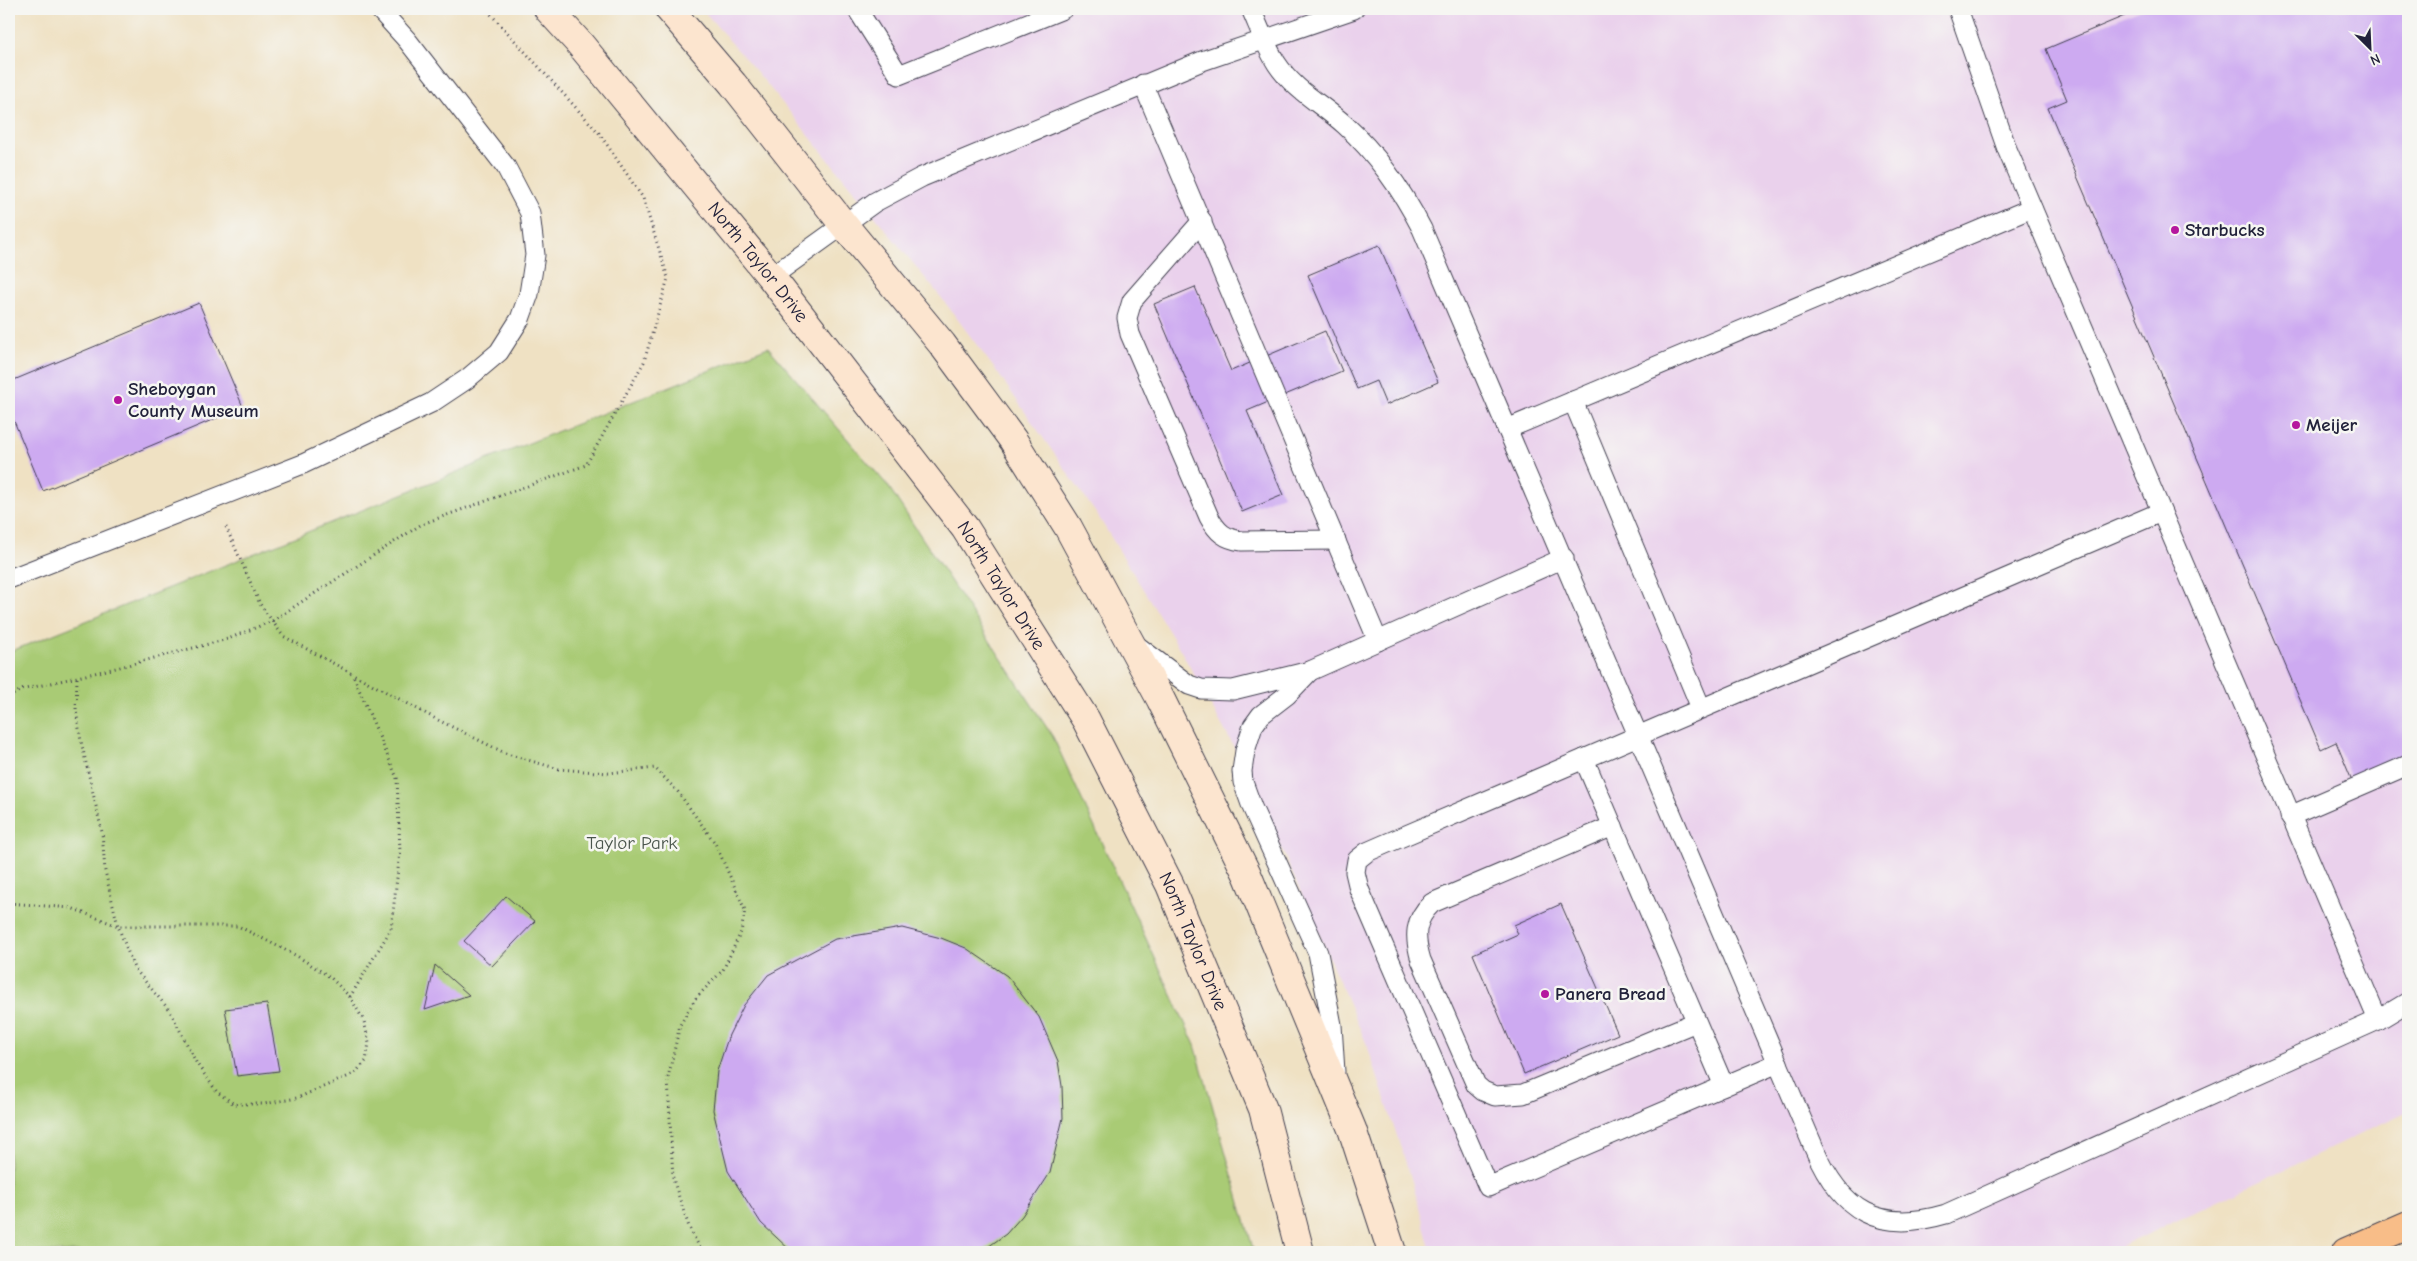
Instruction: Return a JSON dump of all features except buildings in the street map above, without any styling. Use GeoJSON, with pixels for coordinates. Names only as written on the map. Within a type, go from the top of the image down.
{"type":"FeatureCollection","features":[{"type":"Feature","properties":{"kind":"highway"},"geometry":{"type":"LineString","coordinates":[[2346,1252],[2408,1225]]}},
{"type":"Feature","properties":{"kind":"main road","name":"North Taylor Drive"},"geometry":{"type":"LineString","coordinates":[[548,9],[580,44],[770,277],[965,528],[1086,720],[1170,886],[1263,1109],[1300,1252]]}},
{"type":"Feature","properties":{"kind":"main road"},"geometry":{"type":"LineString","coordinates":[[669,9],[733,84],[843,224],[942,344],[1013,440],[1068,527],[1128,638],[1247,874],[1352,1129],[1392,1252]]}},
{"type":"Feature","properties":{"kind":"lane"},"geometry":{"type":"LineString","coordinates":[[9,579],[303,464],[431,403],[467,378],[499,352],[520,319],[529,294],[535,255],[530,213],[506,167],[407,40],[379,9]]}},
{"type":"Feature","properties":{"kind":"lane"},"geometry":{"type":"LineString","coordinates":[[857,9],[899,75],[1063,9]]}},
{"type":"Feature","properties":{"kind":"lane"},"geometry":{"type":"LineString","coordinates":[[1252,9],[1277,64],[1290,80],[1352,132],[1381,165],[1403,197],[1426,238],[1820,1162],[1838,1192],[1856,1208],[1873,1215],[1902,1222],[1920,1221],[1954,1210],[2378,1020],[2408,1002]]}},
{"type":"Feature","properties":{"kind":"lane"},"geometry":{"type":"LineString","coordinates":[[770,277],[882,197],[922,177],[1144,84],[1264,38],[1354,9]]}},
{"type":"Feature","properties":{"kind":"lane"},"geometry":{"type":"LineString","coordinates":[[1958,9],[2001,133],[2032,208],[2378,1020]]}},
{"type":"Feature","properties":{"kind":"lane"},"geometry":{"type":"LineString","coordinates":[[1144,84],[1378,641]]}},
{"type":"Feature","properties":{"kind":"lane"},"geometry":{"type":"LineString","coordinates":[[1507,429],[2032,208]]}},
{"type":"Feature","properties":{"kind":"lane"},"geometry":{"type":"LineString","coordinates":[[1202,221],[1132,301],[1127,318],[1130,334],[1209,517],[1219,532],[1231,540],[1242,541],[1336,540]]}},
{"type":"Feature","properties":{"kind":"lane"},"geometry":{"type":"LineString","coordinates":[[1573,401],[1701,708]]}},
{"type":"Feature","properties":{"kind":"lane"},"geometry":{"type":"LineString","coordinates":[[1778,1063],[1488,1187],[1360,889],[1355,866],[1359,858],[1367,852],[2161,512]]}},
{"type":"Feature","properties":{"kind":"lane"},"geometry":{"type":"LineString","coordinates":[[1128,638],[1184,682],[1201,689],[1230,690],[1310,671],[1564,558]]}},
{"type":"Feature","properties":{"kind":"lane"},"geometry":{"type":"LineString","coordinates":[[1310,671],[1287,695],[1257,720],[1245,751],[1242,771],[1243,782],[1252,806],[1318,953],[1332,1025],[1337,1092]]}},
{"type":"Feature","properties":{"kind":"lane"},"geometry":{"type":"LineString","coordinates":[[1584,759],[1724,1086]]}},
{"type":"Feature","properties":{"kind":"lane"},"geometry":{"type":"LineString","coordinates":[[2290,816],[2408,765]]}},
{"type":"Feature","properties":{"kind":"lane"},"geometry":{"type":"LineString","coordinates":[[1613,826],[1432,903],[1417,924],[1416,940],[1421,960],[1472,1078],[1479,1088],[1489,1094],[1504,1096],[1528,1093],[1696,1022]]}},
{"type":"Feature","properties":{"kind":"path"},"geometry":{"type":"LineString","coordinates":[[9,698],[21,690],[78,678],[228,638],[272,621],[422,524],[586,465],[644,362],[668,278],[643,198],[599,133],[486,9]]}},
{"type":"Feature","properties":{"kind":"path"},"geometry":{"type":"LineString","coordinates":[[214,499],[260,604],[284,636],[436,719],[507,754],[560,769],[608,773],[655,768],[678,792],[715,843],[745,910],[742,932],[723,970],[695,999],[680,1025],[668,1078],[673,1179],[689,1227],[702,1252]]}},
{"type":"Feature","properties":{"kind":"path"},"geometry":{"type":"LineString","coordinates":[[350,997],[391,929],[400,852],[397,778],[352,673]]}},
{"type":"Feature","properties":{"kind":"path"},"geometry":{"type":"LineString","coordinates":[[9,903],[71,908],[118,926],[238,926],[297,956],[330,977],[350,997],[364,1021],[369,1043],[366,1061],[354,1074],[297,1098],[264,1104],[234,1104],[217,1092],[197,1064],[170,1011],[134,968],[118,926],[105,871],[102,832],[81,741],[76,710],[78,678]]}},
{"type":"Feature","properties":{"kind":"shaded area"},"geometry":{"type":"Polygon","coordinates":[[[702,9],[2408,9],[2408,1112],[2110,1252],[1431,1252],[1412,1181],[1367,1045],[1251,778],[1181,651],[1098,516],[997,372],[944,301],[757,72],[702,9]]]}},
{"type":"Feature","properties":{"kind":"green space","name":"Taylor Park"},"geometry":{"type":"Polygon","coordinates":[[[768,347],[888,486],[1053,737],[1195,1045],[1254,1252],[9,1252],[9,652],[768,347]]]}},
{"type":"Feature","properties":{"kind":"place","name":"Starbucks"},"geometry":{"type":"Point","coordinates":[2175,230]}},
{"type":"Feature","properties":{"kind":"place","name":"Sheboygan County Museum"},"geometry":{"type":"Point","coordinates":[118,400]}},
{"type":"Feature","properties":{"kind":"place","name":"Meijer"},"geometry":{"type":"Point","coordinates":[2296,425]}},
{"type":"Feature","properties":{"kind":"place","name":"Panera Bread"},"geometry":{"type":"Point","coordinates":[1545,994]}}]}
